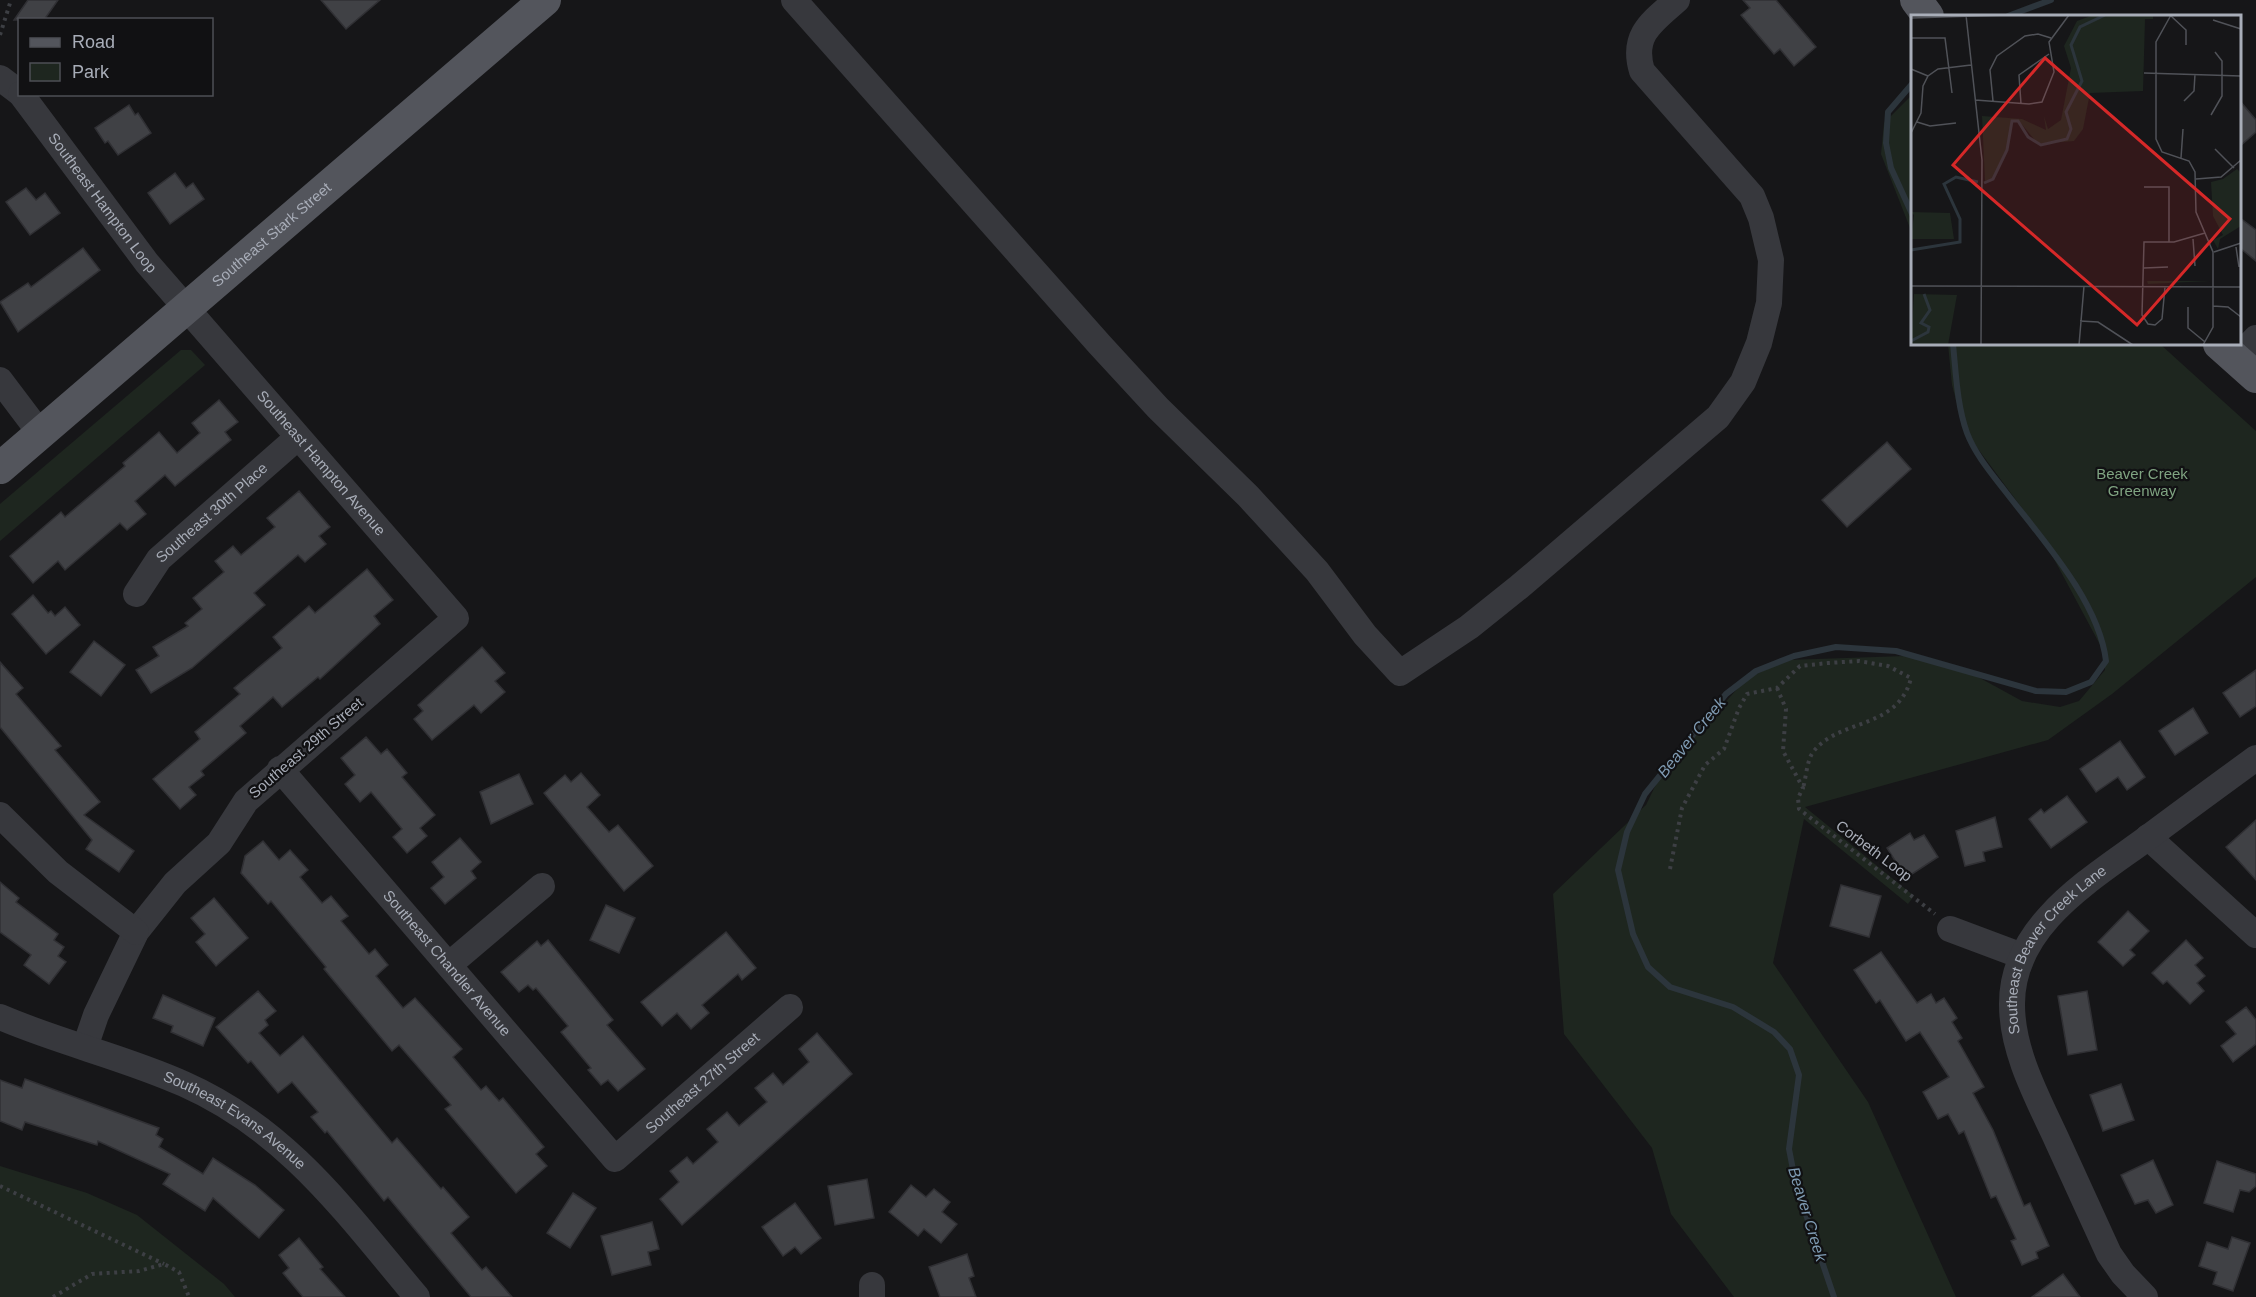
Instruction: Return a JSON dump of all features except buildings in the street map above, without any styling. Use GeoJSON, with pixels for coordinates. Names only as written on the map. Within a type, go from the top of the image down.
{"type":"FeatureCollection","features":[{"type":"Feature","properties":{"kind":"main road","name":"Southeast Stark Street"},"geometry":{"type":"LineString","coordinates":[[0,468],[545,0]]}},
{"type":"Feature","properties":{"kind":"main road"},"geometry":{"type":"LineString","coordinates":[[1916,0],[1927,15]]}},
{"type":"Feature","properties":{"kind":"street"},"geometry":{"type":"LineString","coordinates":[[794,0],[1107,353],[1158,408],[1234,482],[1317,571],[1365,635],[1400,673],[1478,620],[1718,417],[1743,382],[1759,344],[1769,303],[1771,260],[1761,218],[1752,196],[1642,71],[1637,54],[1642,34],[1677,0]]}},
{"type":"Feature","properties":{"kind":"street","name":"Southeast Hampton Loop"},"geometry":{"type":"LineString","coordinates":[[0,78],[18,92]]}},
{"type":"Feature","properties":{"kind":"street","name":"Southeast Hampton Loop"},"geometry":{"type":"LineString","coordinates":[[22,96],[147,263],[186,309]]}},
{"type":"Feature","properties":{"kind":"street","name":"Southeast Hampton Avenue"},"geometry":{"type":"LineString","coordinates":[[186,309],[456,618]]}},
{"type":"Feature","properties":{"kind":"street"},"geometry":{"type":"LineString","coordinates":[[0,380],[40,433]]}},
{"type":"Feature","properties":{"kind":"street","name":"Southeast 30th Place"},"geometry":{"type":"LineString","coordinates":[[136,594],[159,559],[297,438]]}},
{"type":"Feature","properties":{"kind":"street","name":"Southeast 29th Street"},"geometry":{"type":"LineString","coordinates":[[85,1047],[96,1015],[136,932],[175,883],[219,843],[246,801],[456,618]]}},
{"type":"Feature","properties":{"kind":"street","name":"Southeast Beaver Creek Lane"},"geometry":{"type":"LineString","coordinates":[[2145,1297],[2123,1274],[2109,1254],[2029,1079],[2016,1035],[2012,1007],[2013,981],[2022,956],[2037,931],[2067,898],[2256,758]]}},
{"type":"Feature","properties":{"kind":"street","name":"Southeast Chandler Avenue"},"geometry":{"type":"LineString","coordinates":[[280,769],[450,964],[615,1159]]}},
{"type":"Feature","properties":{"kind":"street"},"geometry":{"type":"LineString","coordinates":[[0,815],[58,872],[136,932]]}},
{"type":"Feature","properties":{"kind":"street"},"geometry":{"type":"LineString","coordinates":[[2148,837],[2256,936]]}},
{"type":"Feature","properties":{"kind":"street"},"geometry":{"type":"LineString","coordinates":[[450,964],[542,886]]}},
{"type":"Feature","properties":{"kind":"street"},"geometry":{"type":"LineString","coordinates":[[1950,929],[2022,956]]}},
{"type":"Feature","properties":{"kind":"street","name":"Southeast 27th Street"},"geometry":{"type":"LineString","coordinates":[[615,1159],[790,1007]]}},
{"type":"Feature","properties":{"kind":"street","name":"Southeast Evans Avenue"},"geometry":{"type":"LineString","coordinates":[[0,1017],[31,1031],[85,1047],[185,1084],[227,1106],[274,1138],[310,1171],[417,1297]]}},
{"type":"Feature","properties":{"kind":"path"},"geometry":{"type":"LineString","coordinates":[[0,35],[11,0]]}},
{"type":"Feature","properties":{"kind":"path","name":"Corbeth Loop"},"geometry":{"type":"LineString","coordinates":[[1803,788],[1782,751],[1786,709],[1777,688],[1800,666],[1828,663],[1859,661],[1888,666],[1911,678],[1907,692],[1893,709],[1831,739],[1813,753],[1803,788],[1798,798],[1799,809],[1922,901],[1950,929]]}},
{"type":"Feature","properties":{"kind":"path"},"geometry":{"type":"LineString","coordinates":[[1670,869],[1682,808],[1705,765],[1724,749],[1739,708],[1747,694],[1777,688]]}},
{"type":"Feature","properties":{"kind":"path"},"geometry":{"type":"LineString","coordinates":[[0,1186],[179,1272],[189,1297]]}},
{"type":"Feature","properties":{"kind":"path"},"geometry":{"type":"LineString","coordinates":[[53,1297],[92,1274],[139,1271],[164,1264]]}},
{"type":"Feature","properties":{"kind":"green space"},"geometry":{"type":"Polygon","coordinates":[[[1911,96],[1911,230],[1881,154],[1884,123],[1911,96]]]}},
{"type":"Feature","properties":{"kind":"green space","name":"Beaver Creek Greenway"},"geometry":{"type":"Polygon","coordinates":[[[1948,345],[2161,345],[2256,431],[2256,577],[2112,694],[2048,740],[1805,807],[1914,896],[1908,904],[1804,819],[1773,963],[1868,1102],[1956,1297],[1734,1297],[1671,1214],[1652,1148],[1564,1034],[1553,894],[1646,805],[1661,774],[1747,678],[1787,660],[1905,656],[1969,672],[2022,701],[2060,707],[2079,701],[2105,670],[2105,654],[2039,531],[1964,430],[1952,385],[1948,345]]]}},
{"type":"Feature","properties":{"kind":"green space"},"geometry":{"type":"Polygon","coordinates":[[[181,350],[191,350],[205,365],[0,541],[0,504],[181,350]]]}},
{"type":"Feature","properties":{"kind":"green space"},"geometry":{"type":"Polygon","coordinates":[[[0,1166],[87,1193],[137,1215],[224,1284],[235,1297],[0,1297],[0,1166]]]}},
{"type":"Feature","properties":{"kind":"waterway"},"geometry":{"type":"LineString","coordinates":[[2011,15],[2051,0]]}},
{"type":"Feature","properties":{"kind":"waterway","name":"Beaver Creek"},"geometry":{"type":"LineString","coordinates":[[1911,85],[1888,112],[1886,143],[1891,168],[1911,212]]}},
{"type":"Feature","properties":{"kind":"waterway","name":"Beaver Creek"},"geometry":{"type":"LineString","coordinates":[[1834,1297],[1796,1185],[1789,1149],[1799,1075],[1790,1049],[1774,1032],[1733,1007],[1670,987],[1648,967],[1633,934],[1618,870],[1627,832],[1645,794],[1726,694],[1756,671],[1794,656],[1836,647],[1896,651],[2036,691],[2066,692],[2091,682],[2106,661],[2101,638],[2080,593],[1970,441],[1959,400],[1953,345]]}}]}
